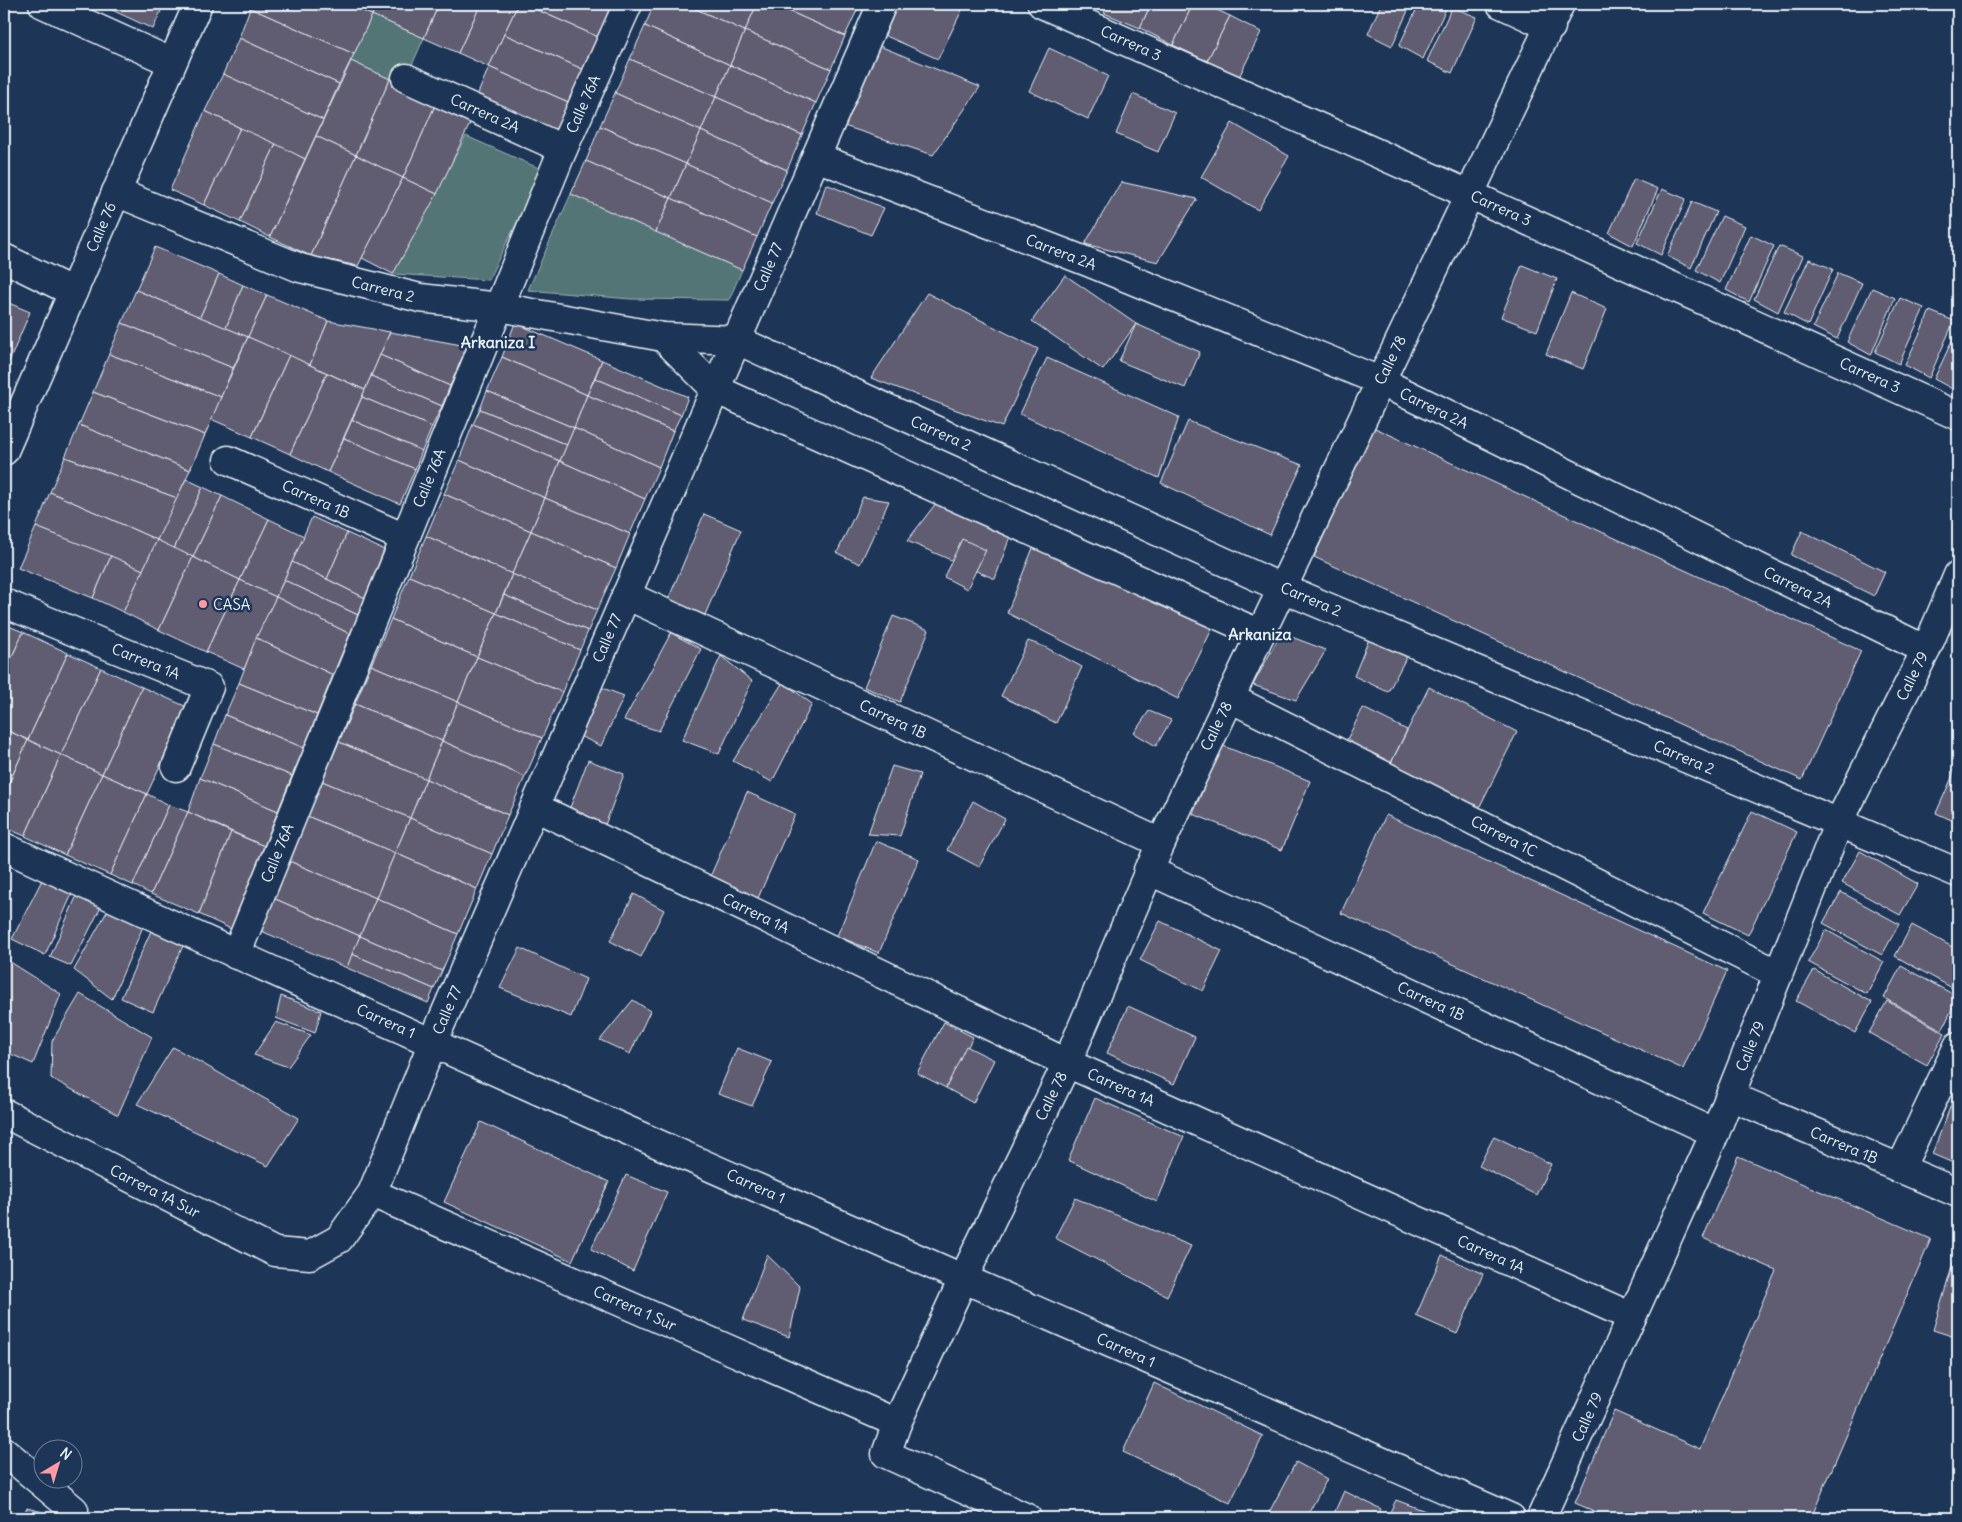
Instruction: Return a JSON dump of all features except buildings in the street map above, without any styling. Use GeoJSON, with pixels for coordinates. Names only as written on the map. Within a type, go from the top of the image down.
{"type":"FeatureCollection","features":[{"type":"Feature","properties":{"kind":"street"},"geometry":{"type":"LineString","coordinates":[[43,4],[171,62]]}},
{"type":"Feature","properties":{"kind":"street","name":"Calle 76"},"geometry":{"type":"LineString","coordinates":[[4,451],[171,62],[198,4]]}},
{"type":"Feature","properties":{"kind":"street","name":"Calle 76A"},"geometry":{"type":"LineString","coordinates":[[236,955],[563,149],[628,4]]}},
{"type":"Feature","properties":{"kind":"street","name":"Calle 77"},"geometry":{"type":"LineString","coordinates":[[310,1255],[339,1239],[372,1193],[433,1042],[882,4]]}},
{"type":"Feature","properties":{"kind":"street","name":"Carrera 3"},"geometry":{"type":"LineString","coordinates":[[1042,4],[1471,194],[1958,416]]}},
{"type":"Feature","properties":{"kind":"street"},"geometry":{"type":"LineString","coordinates":[[1502,4],[1556,15]]}},
{"type":"Feature","properties":{"kind":"street","name":"Calle 78"},"geometry":{"type":"LineString","coordinates":[[1027,1518],[886,1454],[897,1423],[1067,1063],[1160,843],[1556,15]]}},
{"type":"Feature","properties":{"kind":"street","name":"Carrera 2A"},"geometry":{"type":"LineString","coordinates":[[406,78],[563,149]]}},
{"type":"Feature","properties":{"kind":"street","name":"Carrera 2A"},"geometry":{"type":"LineString","coordinates":[[816,156],[1097,266],[1380,381],[1926,650]]}},
{"type":"Feature","properties":{"kind":"street","name":"Carrera 2"},"geometry":{"type":"LineString","coordinates":[[116,192],[300,268],[420,298],[499,307],[663,337],[737,340],[1282,588],[1958,873]]}},
{"type":"Feature","properties":{"kind":"street"},"geometry":{"type":"LineString","coordinates":[[4,258],[73,292]]}},
{"type":"Feature","properties":{"kind":"street"},"geometry":{"type":"LineString","coordinates":[[663,337],[715,389],[1260,634]]}},
{"type":"Feature","properties":{"kind":"street","name":"Carrera 1B"},"geometry":{"type":"LineString","coordinates":[[228,460],[405,538]]}},
{"type":"Feature","properties":{"kind":"street","name":"Calle 79"},"geometry":{"type":"LineString","coordinates":[[1541,1518],[1715,1132],[1839,822],[1926,650],[1958,574]]}},
{"type":"Feature","properties":{"kind":"street","name":"Carrera 1B"},"geometry":{"type":"LineString","coordinates":[[626,595],[1160,843]]}},
{"type":"Feature","properties":{"kind":"street","name":"Carrera 1A"},"geometry":{"type":"LineString","coordinates":[[4,602],[209,687],[176,766]]}},
{"type":"Feature","properties":{"kind":"street","name":"Carrera 1C"},"geometry":{"type":"LineString","coordinates":[[1230,698],[1778,974]]}},
{"type":"Feature","properties":{"kind":"street","name":"Carrera 1A"},"geometry":{"type":"LineString","coordinates":[[535,807],[1067,1063],[1632,1317]]}},
{"type":"Feature","properties":{"kind":"street","name":"Carrera 1"},"geometry":{"type":"LineString","coordinates":[[4,847],[236,955],[964,1279],[1511,1518]]}},
{"type":"Feature","properties":{"kind":"street","name":"Carrera 1B"},"geometry":{"type":"LineString","coordinates":[[1148,870],[1715,1132]]}},
{"type":"Feature","properties":{"kind":"street"},"geometry":{"type":"LineString","coordinates":[[1900,1168],[1958,1046]]}},
{"type":"Feature","properties":{"kind":"street","name":"Carrera 1B"},"geometry":{"type":"LineString","coordinates":[[1730,1096],[1958,1193]]}},
{"type":"Feature","properties":{"kind":"street","name":"Carrera 1A Sur"},"geometry":{"type":"LineString","coordinates":[[4,1113],[275,1252],[310,1255]]}},
{"type":"Feature","properties":{"kind":"street","name":"Carrera 1 Sur"},"geometry":{"type":"LineString","coordinates":[[372,1193],[897,1423]]}},
{"type":"Feature","properties":{"kind":"street"},"geometry":{"type":"LineString","coordinates":[[4,1452],[74,1510]]}},
{"type":"Feature","properties":{"kind":"green space"},"geometry":{"type":"Polygon","coordinates":[[[372,15],[424,38],[403,85],[351,61],[372,15]]]}},
{"type":"Feature","properties":{"kind":"green space"},"geometry":{"type":"Polygon","coordinates":[[[466,136],[543,170],[488,280],[393,274],[466,136]]]}},
{"type":"Feature","properties":{"kind":"green space"},"geometry":{"type":"Polygon","coordinates":[[[571,194],[742,270],[729,300],[630,299],[528,290],[571,194]]]}},
{"type":"Feature","properties":{"kind":"place","name":"CASA"},"geometry":{"type":"Point","coordinates":[203,604]}},
{"type":"Feature","properties":{"kind":"district","name":"Arkaniza I"},"geometry":{"type":"Point","coordinates":[498,342]}},
{"type":"Feature","properties":{"kind":"district","name":"Arkaniza"},"geometry":{"type":"Point","coordinates":[1260,634]}}]}
